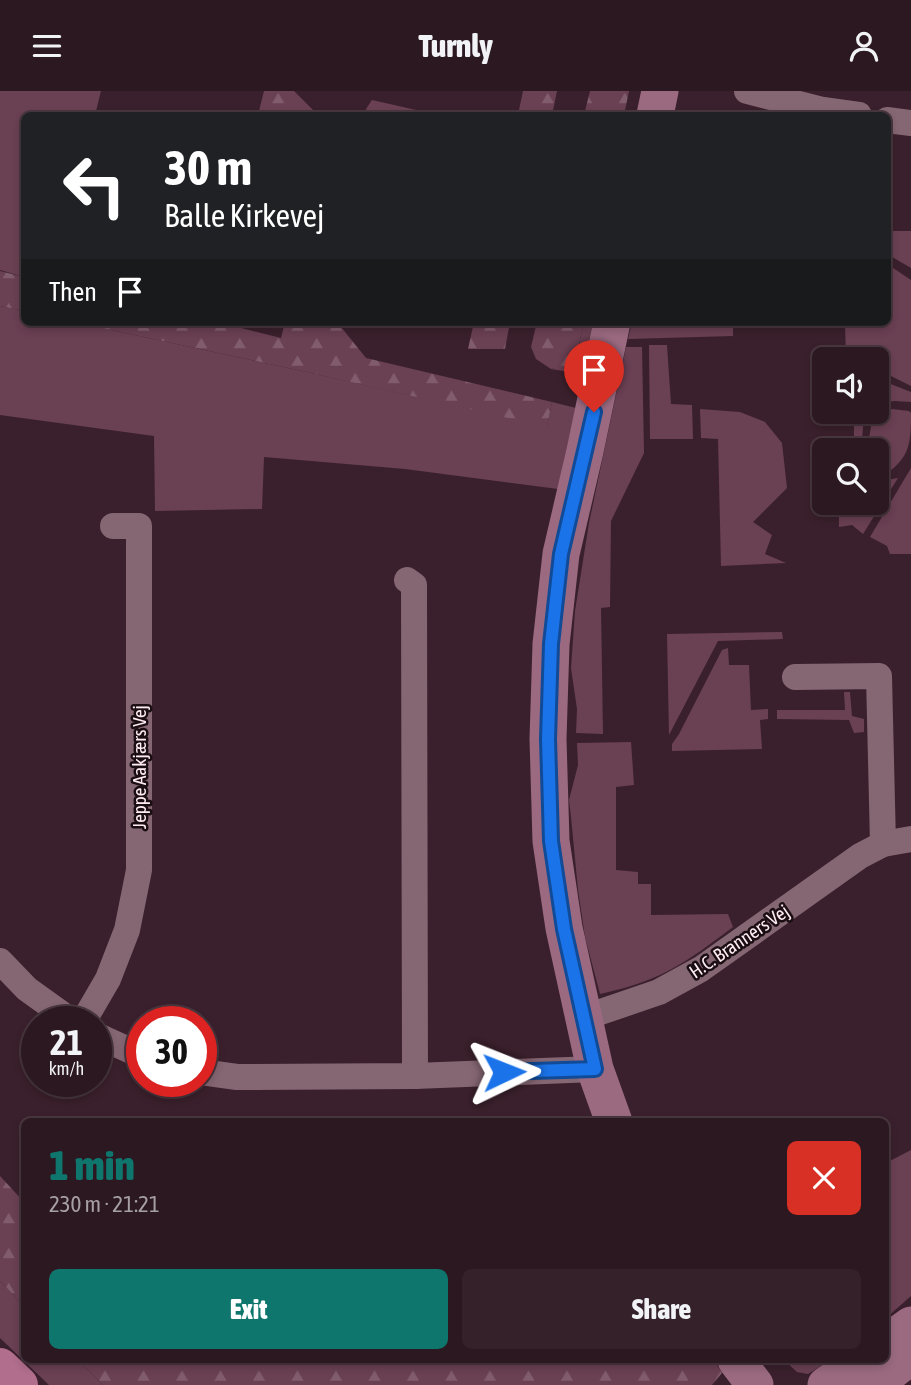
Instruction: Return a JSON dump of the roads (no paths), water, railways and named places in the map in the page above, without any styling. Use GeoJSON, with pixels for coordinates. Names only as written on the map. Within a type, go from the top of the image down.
{"type":"FeatureCollection","features":[{"type":"Feature","properties":{"kind":"main road"},"geometry":{"type":"LineString","coordinates":[[0,1367],[19,1385]]}},
{"type":"Feature","properties":{"kind":"street"},"geometry":{"type":"LineString","coordinates":[[656,112],[660,91]]}},
{"type":"Feature","properties":{"kind":"street"},"geometry":{"type":"LineString","coordinates":[[747,91],[825,101],[852,112]]}},
{"type":"Feature","properties":{"kind":"street"},"geometry":{"type":"LineString","coordinates":[[891,120],[911,123]]}},
{"type":"Feature","properties":{"kind":"street"},"geometry":{"type":"LineString","coordinates":[[611,326],[561,554],[551,644],[548,739],[551,841],[564,929],[595,1069],[613,1118]]}},
{"type":"Feature","properties":{"kind":"street","name":"Jeppe Aakjærs Vej"},"geometry":{"type":"LineString","coordinates":[[92,1006],[108,979],[127,930],[139,870],[139,526],[113,526]]}},
{"type":"Feature","properties":{"kind":"street"},"geometry":{"type":"LineString","coordinates":[[407,580],[414,585],[415,1076]]}},
{"type":"Feature","properties":{"kind":"street"},"geometry":{"type":"LineString","coordinates":[[795,677],[879,676],[883,844]]}},
{"type":"Feature","properties":{"kind":"street","name":"H.C. Branners Vej"},"geometry":{"type":"LineString","coordinates":[[583,1018],[659,992],[701,969],[860,856],[883,844],[911,839]]}},
{"type":"Feature","properties":{"kind":"street"},"geometry":{"type":"LineString","coordinates":[[0,961],[27,989],[51,1006]]}},
{"type":"Feature","properties":{"kind":"street"},"geometry":{"type":"LineString","coordinates":[[217,1074],[237,1077],[415,1076],[595,1069]]}},
{"type":"Feature","properties":{"kind":"street"},"geometry":{"type":"LineString","coordinates":[[889,1341],[911,1325]]}},
{"type":"Feature","properties":{"kind":"street"},"geometry":{"type":"LineString","coordinates":[[874,1385],[911,1356]]}},
{"type":"Feature","properties":{"kind":"street"},"geometry":{"type":"LineString","coordinates":[[738,1363],[755,1385]]}},
{"type":"Feature","properties":{"kind":"street"},"geometry":{"type":"LineString","coordinates":[[826,1385],[859,1363]]}}]}
